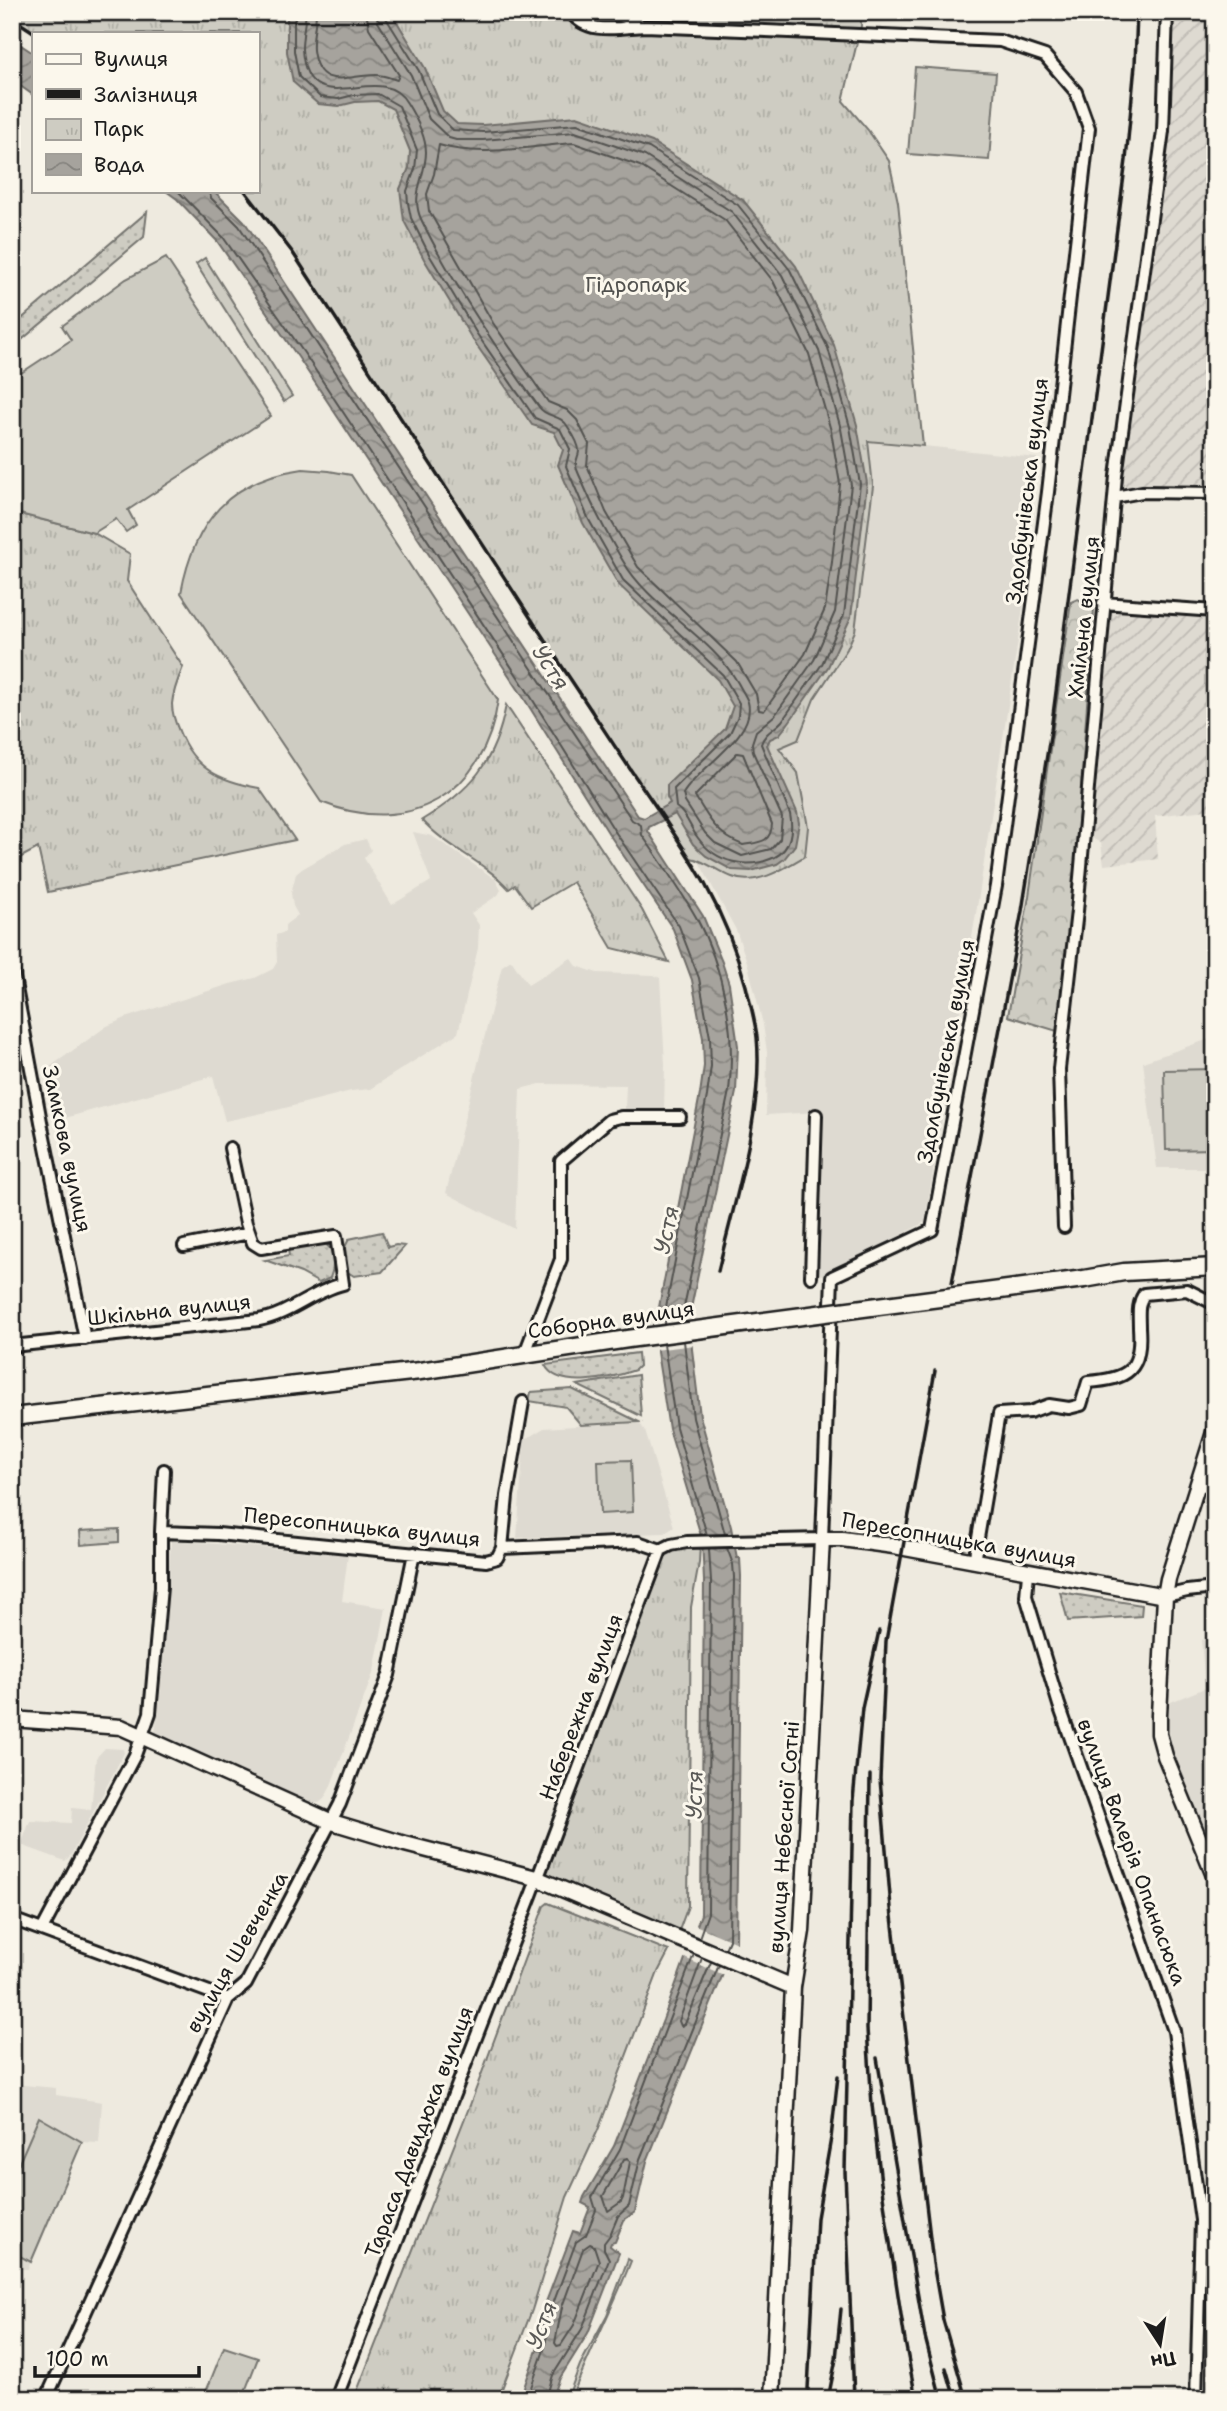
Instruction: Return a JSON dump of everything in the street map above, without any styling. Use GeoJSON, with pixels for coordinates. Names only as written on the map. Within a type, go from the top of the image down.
{"type":"FeatureCollection","features":[{"type":"Feature","properties":{"kind":"main road","name":"Соборна вулиця"},"geometry":{"type":"LineString","coordinates":[[12,1417],[420,1371],[525,1353],[1124,1272],[1215,1267]]}},
{"type":"Feature","properties":{"kind":"street","name":"Здолбунівська вулиця"},"geometry":{"type":"LineString","coordinates":[[571,12],[584,25],[596,28],[645,26],[1000,41],[1045,56],[1076,92],[1089,128],[1048,492],[996,886],[932,1230],[832,1278]]}},
{"type":"Feature","properties":{"kind":"street","name":"Здолбунівська вулиця"},"geometry":{"type":"LineString","coordinates":[[611,12],[620,18],[645,26]]}},
{"type":"Feature","properties":{"kind":"street","name":"Хмільна вулиця"},"geometry":{"type":"LineString","coordinates":[[1064,1227],[1059,1069],[1077,911],[1103,603],[1118,464],[1163,131],[1167,12]]}},
{"type":"Feature","properties":{"kind":"street"},"geometry":{"type":"LineString","coordinates":[[1115,497],[1142,492],[1215,493]]}},
{"type":"Feature","properties":{"kind":"street"},"geometry":{"type":"LineString","coordinates":[[1103,603],[1215,611]]}},
{"type":"Feature","properties":{"kind":"street","name":"Замкова вулиця"},"geometry":{"type":"LineString","coordinates":[[12,967],[85,1339]]}},
{"type":"Feature","properties":{"kind":"street"},"geometry":{"type":"LineString","coordinates":[[811,1277],[816,1115]]}},
{"type":"Feature","properties":{"kind":"street"},"geometry":{"type":"LineString","coordinates":[[525,1353],[561,1259],[561,1161],[609,1120],[621,1117],[680,1117]]}},
{"type":"Feature","properties":{"kind":"street"},"geometry":{"type":"LineString","coordinates":[[184,1246],[249,1233],[230,1148]]}},
{"type":"Feature","properties":{"kind":"street","name":"Шкільна вулиця"},"geometry":{"type":"LineString","coordinates":[[12,1346],[268,1319],[319,1292],[343,1284],[336,1236],[261,1248],[253,1243],[249,1233]]}},
{"type":"Feature","properties":{"kind":"street","name":"вулиця Небесної Сотні"},"geometry":{"type":"LineString","coordinates":[[772,2399],[793,1987],[802,1931],[832,1278]]}},
{"type":"Feature","properties":{"kind":"street"},"geometry":{"type":"LineString","coordinates":[[974,1562],[999,1414],[1030,1412],[1049,1405],[1069,1408],[1081,1405],[1087,1382],[1111,1380],[1129,1371],[1137,1360],[1140,1346],[1138,1304],[1144,1294],[1187,1290],[1215,1304]]}},
{"type":"Feature","properties":{"kind":"street"},"geometry":{"type":"LineString","coordinates":[[502,1548],[507,1496],[523,1402]]}},
{"type":"Feature","properties":{"kind":"street"},"geometry":{"type":"LineString","coordinates":[[1215,1429],[1168,1578],[1159,1734],[1165,1756],[1215,1878]]}},
{"type":"Feature","properties":{"kind":"street"},"geometry":{"type":"LineString","coordinates":[[42,1930],[119,1786],[143,1736],[150,1713],[161,1587],[164,1470]]}},
{"type":"Feature","properties":{"kind":"street"},"geometry":{"type":"LineString","coordinates":[[1198,1485],[1215,1487]]}},
{"type":"Feature","properties":{"kind":"street","name":"Пересопницька вулиця"},"geometry":{"type":"LineString","coordinates":[[161,1532],[218,1534],[486,1561],[497,1558],[502,1548],[638,1542],[661,1550],[678,1543],[854,1540],[1165,1596],[1215,1588]]}},
{"type":"Feature","properties":{"kind":"street","name":"Набережна вулиця"},"geometry":{"type":"LineString","coordinates":[[537,1878],[661,1550]]}},
{"type":"Feature","properties":{"kind":"street","name":"вулиця Шевченка"},"geometry":{"type":"LineString","coordinates":[[46,2399],[228,1999],[246,1984],[332,1822],[389,1675],[414,1553]]}},
{"type":"Feature","properties":{"kind":"street","name":"вулиця Валерія Опанасюка"},"geometry":{"type":"LineString","coordinates":[[1028,1573],[1026,1596],[1059,1705],[1174,2031],[1202,2220],[1196,2399]]}},
{"type":"Feature","properties":{"kind":"street"},"geometry":{"type":"LineString","coordinates":[[12,1719],[121,1727],[332,1822],[537,1878],[793,1987]]}},
{"type":"Feature","properties":{"kind":"street","name":"Тараса Давидюка вулиця"},"geometry":{"type":"LineString","coordinates":[[336,2399],[537,1878]]}},
{"type":"Feature","properties":{"kind":"street"},"geometry":{"type":"LineString","coordinates":[[12,1919],[228,1999]]}},
{"type":"Feature","properties":{"kind":"street"},"geometry":{"type":"LineString","coordinates":[[1202,2220],[1215,2218]]}},
{"type":"Feature","properties":{"kind":"shaded area"},"geometry":{"type":"Polygon","coordinates":[[[1172,12],[1215,13],[1215,489],[1128,487],[1124,485],[1122,478],[1127,422],[1169,119],[1172,12]]]}},
{"type":"Feature","properties":{"kind":"shaded area"},"geometry":{"type":"Polygon","coordinates":[[[867,440],[1037,458],[1024,601],[925,1222],[829,1274],[814,1276],[817,1112],[766,1115],[767,1052],[748,965],[736,930],[698,860],[733,878],[805,856],[798,773],[779,748],[798,740],[814,699],[855,631],[873,486],[867,440]]]}},
{"type":"Feature","properties":{"kind":"shaded area"},"geometry":{"type":"Polygon","coordinates":[[[1108,606],[1215,614],[1215,809],[1155,816],[1158,859],[1104,865],[1101,843],[1090,837],[1101,740],[1108,606]]]}},
{"type":"Feature","properties":{"kind":"shaded area"},"geometry":{"type":"Polygon","coordinates":[[[413,832],[432,836],[495,879],[501,890],[498,895],[471,913],[479,925],[478,948],[458,1033],[370,1089],[351,1091],[277,1110],[225,1121],[213,1076],[58,1120],[47,1069],[107,1026],[255,978],[273,969],[277,962],[276,935],[285,932],[285,925],[298,915],[291,893],[296,874],[302,869],[345,844],[366,839],[371,850],[364,858],[392,905],[431,881],[413,832]]]}},
{"type":"Feature","properties":{"kind":"shaded area"},"geometry":{"type":"Polygon","coordinates":[[[571,958],[577,966],[597,973],[654,975],[660,978],[665,1064],[664,1112],[625,1109],[626,1085],[540,1084],[520,1089],[515,1229],[446,1193],[502,966],[511,960],[528,985],[571,958]]]}},
{"type":"Feature","properties":{"kind":"shaded area"},"geometry":{"type":"Polygon","coordinates":[[[1215,1037],[1215,1168],[1157,1168],[1143,1062],[1215,1037]]]}},
{"type":"Feature","properties":{"kind":"shaded area"},"geometry":{"type":"Polygon","coordinates":[[[639,1422],[645,1431],[674,1527],[665,1533],[517,1538],[524,1440],[544,1428],[639,1422]]]}},
{"type":"Feature","properties":{"kind":"shaded area"},"geometry":{"type":"Polygon","coordinates":[[[171,1540],[348,1555],[342,1601],[386,1608],[374,1671],[330,1788],[319,1803],[310,1803],[155,1732],[171,1540]]]}},
{"type":"Feature","properties":{"kind":"shaded area"},"geometry":{"type":"Polygon","coordinates":[[[1215,1638],[1215,1835],[1208,1837],[1174,1754],[1166,1704],[1205,1688],[1201,1640],[1215,1638]]]}},
{"type":"Feature","properties":{"kind":"shaded area"},"geometry":{"type":"Polygon","coordinates":[[[105,1748],[123,1749],[124,1753],[71,1855],[65,1861],[21,1845],[30,1821],[71,1823],[72,1808],[91,1810],[96,1758],[105,1748]]]}},
{"type":"Feature","properties":{"kind":"shaded area"},"geometry":{"type":"Polygon","coordinates":[[[12,2084],[56,2088],[56,2095],[102,2102],[99,2143],[82,2142],[28,2269],[12,2269],[12,2084]]]}},
{"type":"Feature","properties":{"kind":"green space","name":"Гідропарк"},"geometry":{"type":"Polygon","coordinates":[[[12,12],[861,12],[861,26],[843,101],[868,130],[889,161],[898,202],[923,446],[868,441],[873,486],[855,631],[847,649],[814,699],[798,740],[779,748],[798,773],[808,827],[805,856],[770,875],[751,880],[732,877],[691,858],[616,749],[293,253],[246,192],[259,192],[259,32],[33,32],[12,18],[12,12]]]}},
{"type":"Feature","properties":{"kind":"green space"},"geometry":{"type":"Polygon","coordinates":[[[915,67],[996,73],[989,160],[908,154],[915,67]]]}},
{"type":"Feature","properties":{"kind":"green space"},"geometry":{"type":"Polygon","coordinates":[[[147,212],[144,237],[12,348],[12,327],[147,212]]]}},
{"type":"Feature","properties":{"kind":"green space"},"geometry":{"type":"Polygon","coordinates":[[[166,258],[271,416],[128,510],[136,525],[126,532],[116,519],[94,533],[12,512],[12,379],[71,340],[62,326],[126,279],[166,258]]]}},
{"type":"Feature","properties":{"kind":"green space"},"geometry":{"type":"Polygon","coordinates":[[[205,258],[292,396],[284,402],[196,264],[205,258]]]}},
{"type":"Feature","properties":{"kind":"green space"},"geometry":{"type":"Polygon","coordinates":[[[303,469],[351,475],[498,700],[490,733],[477,761],[459,783],[438,800],[412,810],[384,814],[353,812],[321,802],[181,593],[195,545],[219,508],[235,494],[255,483],[277,474],[303,469]]]}},
{"type":"Feature","properties":{"kind":"green space"},"geometry":{"type":"Polygon","coordinates":[[[12,512],[94,533],[130,554],[127,581],[183,667],[172,704],[175,721],[185,744],[192,755],[210,771],[232,781],[259,788],[295,840],[48,892],[38,848],[12,862],[12,512]]]}},
{"type":"Feature","properties":{"kind":"green space"},"geometry":{"type":"Polygon","coordinates":[[[1078,599],[1094,609],[1072,910],[1057,1031],[1008,1016],[1029,896],[1071,602],[1078,599]]]}},
{"type":"Feature","properties":{"kind":"green space"},"geometry":{"type":"Polygon","coordinates":[[[506,705],[642,910],[669,962],[612,948],[573,882],[531,907],[515,885],[509,889],[422,820],[454,798],[478,773],[495,743],[506,705]]]}},
{"type":"Feature","properties":{"kind":"green space"},"geometry":{"type":"Polygon","coordinates":[[[1215,1069],[1215,1149],[1166,1150],[1164,1070],[1215,1069]]]}},
{"type":"Feature","properties":{"kind":"green space"},"geometry":{"type":"Polygon","coordinates":[[[382,1232],[388,1247],[405,1246],[382,1272],[354,1276],[346,1271],[345,1247],[349,1239],[382,1232]]]}},
{"type":"Feature","properties":{"kind":"green space"},"geometry":{"type":"Polygon","coordinates":[[[323,1243],[332,1253],[333,1268],[330,1278],[319,1283],[301,1273],[265,1260],[289,1256],[288,1249],[323,1243]]]}},
{"type":"Feature","properties":{"kind":"green space"},"geometry":{"type":"Polygon","coordinates":[[[638,1353],[639,1366],[635,1370],[600,1379],[561,1378],[545,1365],[638,1353]]]}},
{"type":"Feature","properties":{"kind":"green space"},"geometry":{"type":"Polygon","coordinates":[[[638,1375],[641,1416],[577,1385],[638,1375]]]}},
{"type":"Feature","properties":{"kind":"green space"},"geometry":{"type":"Polygon","coordinates":[[[572,1389],[639,1422],[581,1425],[566,1407],[529,1401],[531,1392],[572,1389]]]}},
{"type":"Feature","properties":{"kind":"green space"},"geometry":{"type":"Polygon","coordinates":[[[631,1460],[633,1512],[600,1514],[598,1461],[631,1460]]]}},
{"type":"Feature","properties":{"kind":"green space"},"geometry":{"type":"Polygon","coordinates":[[[119,1529],[119,1542],[81,1545],[80,1531],[119,1529]]]}},
{"type":"Feature","properties":{"kind":"green space"},"geometry":{"type":"Polygon","coordinates":[[[700,1543],[691,1607],[688,1906],[677,1936],[536,1878],[661,1550],[700,1543]]]}},
{"type":"Feature","properties":{"kind":"green space"},"geometry":{"type":"Polygon","coordinates":[[[1060,1592],[1142,1605],[1141,1616],[1068,1621],[1060,1592]]]}},
{"type":"Feature","properties":{"kind":"green space"},"geometry":{"type":"Polygon","coordinates":[[[548,1903],[669,1951],[658,1972],[598,2130],[567,2197],[532,2310],[498,2399],[354,2399],[470,2105],[544,1906],[548,1903]]]}},
{"type":"Feature","properties":{"kind":"green space"},"geometry":{"type":"Polygon","coordinates":[[[39,2117],[82,2142],[31,2262],[12,2252],[12,2179],[39,2117]]]}},
{"type":"Feature","properties":{"kind":"green space"},"geometry":{"type":"Polygon","coordinates":[[[628,2259],[631,2261],[617,2296],[571,2399],[567,2399],[580,2365],[607,2315],[628,2259]]]}},
{"type":"Feature","properties":{"kind":"green space"},"geometry":{"type":"Polygon","coordinates":[[[224,2347],[258,2358],[242,2399],[204,2397],[224,2347]]]}},
{"type":"Feature","properties":{"kind":"water"},"geometry":{"type":"Polygon","coordinates":[[[292,12],[391,12],[425,68],[443,111],[457,124],[483,125],[577,116],[652,142],[743,200],[796,266],[834,345],[857,425],[867,483],[851,617],[828,667],[787,725],[779,735],[770,739],[767,745],[797,812],[799,823],[795,845],[777,864],[751,871],[732,870],[706,856],[693,844],[675,814],[649,827],[648,831],[703,916],[729,984],[738,1046],[736,1092],[690,1313],[700,1416],[737,1558],[740,1558],[736,1942],[647,2161],[635,2212],[624,2220],[615,2242],[611,2243],[610,2246],[619,2253],[588,2333],[560,2378],[552,2399],[520,2399],[538,2347],[546,2302],[573,2231],[580,2233],[590,2207],[582,2203],[584,2197],[614,2146],[701,1914],[704,1581],[702,1539],[669,1429],[657,1352],[659,1307],[700,1094],[704,1066],[703,1038],[692,980],[673,929],[298,357],[217,241],[167,192],[215,192],[244,221],[638,816],[644,818],[670,803],[667,785],[725,729],[733,706],[718,680],[618,584],[583,523],[558,465],[563,450],[554,432],[532,425],[471,337],[424,259],[404,221],[400,189],[409,168],[410,151],[393,109],[378,101],[339,106],[318,104],[293,82],[287,52],[287,19],[292,12]]]}},
{"type":"Feature","properties":{"kind":"water"},"geometry":{"type":"Polygon","coordinates":[[[12,39],[32,52],[32,94],[12,80],[12,39]]]}},
{"type":"Feature","properties":{"kind":"pier"},"geometry":{"type":"Polygon","coordinates":[[[693,1315],[695,1345],[654,1350],[655,1320],[693,1315]]]}},
{"type":"Feature","properties":{"kind":"pier"},"geometry":{"type":"Polygon","coordinates":[[[693,1924],[739,1944],[726,1976],[682,1957],[693,1924]]]}},
{"type":"Feature","properties":{"kind":"railway"},"geometry":{"type":"LineString","coordinates":[[952,1283],[1022,911],[1051,730],[1126,160],[1137,12]]}},
{"type":"Feature","properties":{"kind":"railway"},"geometry":{"type":"LineString","coordinates":[[12,18],[33,32]]}},
{"type":"Feature","properties":{"kind":"railway"},"geometry":{"type":"LineString","coordinates":[[246,192],[293,253],[673,832],[702,879],[727,929],[752,1012],[757,1037],[758,1065],[752,1124],[718,1271]]}},
{"type":"Feature","properties":{"kind":"railway"},"geometry":{"type":"LineString","coordinates":[[935,1371],[886,1641],[880,1779],[891,1908],[933,2263],[943,2320],[966,2399]]}},
{"type":"Feature","properties":{"kind":"railway"},"geometry":{"type":"LineString","coordinates":[[854,2399],[845,2172],[853,1800],[862,1708],[879,1631]]}},
{"type":"Feature","properties":{"kind":"railway"},"geometry":{"type":"LineString","coordinates":[[870,1775],[867,2029],[872,2105],[881,2183],[916,2399]]}},
{"type":"Feature","properties":{"kind":"railway"},"geometry":{"type":"LineString","coordinates":[[877,2058],[925,2337],[941,2399]]}},
{"type":"Feature","properties":{"kind":"railway"},"geometry":{"type":"LineString","coordinates":[[808,2389],[817,2218],[831,2138],[838,2076]]}},
{"type":"Feature","properties":{"kind":"railway"},"geometry":{"type":"LineString","coordinates":[[828,2399],[836,2359],[841,2309]]}},
{"type":"Feature","properties":{"kind":"railway"},"geometry":{"type":"LineString","coordinates":[[946,2368],[955,2399]]}},
{"type":"Feature","properties":{"kind":"water label","name":"Устя"},"geometry":{"type":"Point","coordinates":[551,667]}},
{"type":"Feature","properties":{"kind":"water label","name":"Устя"},"geometry":{"type":"Point","coordinates":[666,1230]}},
{"type":"Feature","properties":{"kind":"water label","name":"Устя"},"geometry":{"type":"Point","coordinates":[694,1795]}},
{"type":"Feature","properties":{"kind":"water label","name":"Устя"},"geometry":{"type":"Point","coordinates":[541,2325]}}]}
